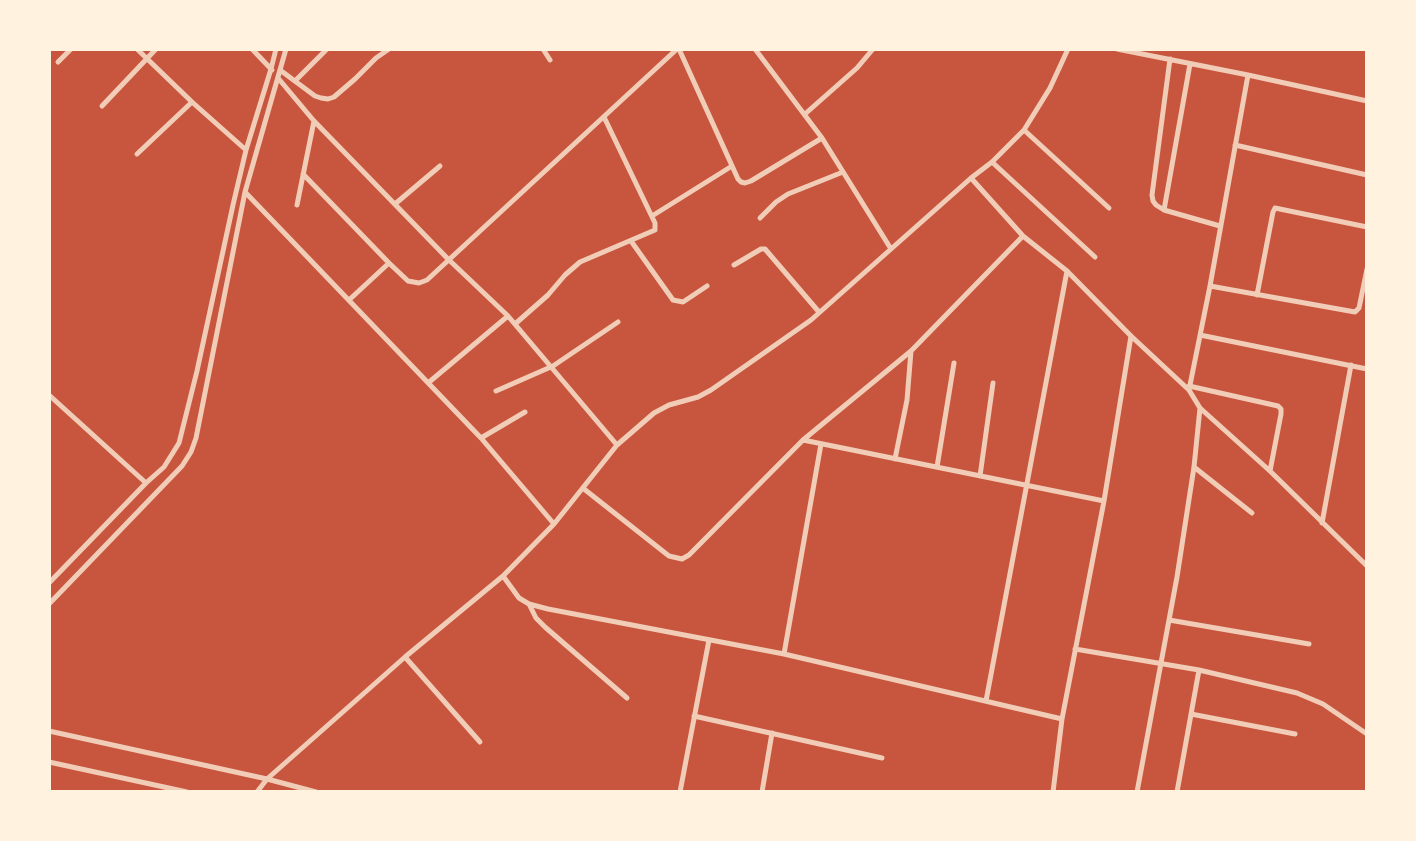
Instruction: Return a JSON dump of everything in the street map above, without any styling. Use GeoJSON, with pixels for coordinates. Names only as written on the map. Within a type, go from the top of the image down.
{"type":"FeatureCollection","features":[{"type":"Feature","properties":{"kind":"street"},"geometry":{"type":"LineString","coordinates":[[58,62],[71,49]]}},
{"type":"Feature","properties":{"kind":"street"},"geometry":{"type":"LineString","coordinates":[[137,49],[246,150]]}},
{"type":"Feature","properties":{"kind":"street"},"geometry":{"type":"LineString","coordinates":[[102,106],[156,49]]}},
{"type":"Feature","properties":{"kind":"street"},"geometry":{"type":"LineString","coordinates":[[252,49],[314,121],[448,259],[508,316],[553,366],[617,445]]}},
{"type":"Feature","properties":{"kind":"street"},"geometry":{"type":"LineString","coordinates":[[49,583],[172,456],[181,433],[197,371],[246,150],[276,49]]}},
{"type":"Feature","properties":{"kind":"street"},"geometry":{"type":"LineString","coordinates":[[49,604],[182,466],[191,452],[245,192],[286,49]]}},
{"type":"Feature","properties":{"kind":"street"},"geometry":{"type":"LineString","coordinates":[[295,81],[327,49]]}},
{"type":"Feature","properties":{"kind":"street"},"geometry":{"type":"LineString","coordinates":[[280,70],[315,96],[328,99],[334,97],[389,49]]}},
{"type":"Feature","properties":{"kind":"street"},"geometry":{"type":"LineString","coordinates":[[543,49],[550,60]]}},
{"type":"Feature","properties":{"kind":"street"},"geometry":{"type":"LineString","coordinates":[[303,174],[389,263],[408,281],[419,284],[427,280],[678,49],[738,179],[745,183],[822,138]]}},
{"type":"Feature","properties":{"kind":"street"},"geometry":{"type":"LineString","coordinates":[[755,49],[806,114],[891,249]]}},
{"type":"Feature","properties":{"kind":"street"},"geometry":{"type":"LineString","coordinates":[[806,114],[857,68],[873,49]]}},
{"type":"Feature","properties":{"kind":"street"},"geometry":{"type":"LineString","coordinates":[[257,792],[267,779],[405,657],[503,576],[554,524],[617,445],[654,413],[710,390],[819,312],[992,162],[1024,130],[1050,88],[1068,49]]}},
{"type":"Feature","properties":{"kind":"street"},"geometry":{"type":"LineString","coordinates":[[1117,49],[1367,101]]}},
{"type":"Feature","properties":{"kind":"street"},"geometry":{"type":"LineString","coordinates":[[1170,59],[1152,195],[1156,205],[1164,209],[1220,226]]}},
{"type":"Feature","properties":{"kind":"street"},"geometry":{"type":"LineString","coordinates":[[1164,209],[1190,64]]}},
{"type":"Feature","properties":{"kind":"street"},"geometry":{"type":"LineString","coordinates":[[1189,388],[1248,75]]}},
{"type":"Feature","properties":{"kind":"street"},"geometry":{"type":"LineString","coordinates":[[137,155],[192,102]]}},
{"type":"Feature","properties":{"kind":"street"},"geometry":{"type":"LineString","coordinates":[[515,324],[580,262],[655,230],[652,216],[604,117]]}},
{"type":"Feature","properties":{"kind":"street"},"geometry":{"type":"LineString","coordinates":[[297,205],[314,121]]}},
{"type":"Feature","properties":{"kind":"street"},"geometry":{"type":"LineString","coordinates":[[1024,130],[1109,208]]}},
{"type":"Feature","properties":{"kind":"street"},"geometry":{"type":"LineString","coordinates":[[1235,145],[1367,175]]}},
{"type":"Feature","properties":{"kind":"street"},"geometry":{"type":"LineString","coordinates":[[992,162],[1095,257]]}},
{"type":"Feature","properties":{"kind":"street"},"geometry":{"type":"LineString","coordinates":[[395,204],[440,166]]}},
{"type":"Feature","properties":{"kind":"street"},"geometry":{"type":"LineString","coordinates":[[652,216],[733,166]]}},
{"type":"Feature","properties":{"kind":"street"},"geometry":{"type":"LineString","coordinates":[[760,218],[788,194],[843,172]]}},
{"type":"Feature","properties":{"kind":"street"},"geometry":{"type":"LineString","coordinates":[[971,178],[1023,236],[1067,271],[1131,336],[1189,388],[1200,408],[1270,471],[1366,566]]}},
{"type":"Feature","properties":{"kind":"street"},"geometry":{"type":"LineString","coordinates":[[237,186],[481,438],[554,524]]}},
{"type":"Feature","properties":{"kind":"street"},"geometry":{"type":"LineString","coordinates":[[1257,295],[1273,209],[1367,227]]}},
{"type":"Feature","properties":{"kind":"street"},"geometry":{"type":"LineString","coordinates":[[584,489],[669,556],[682,559],[690,555],[803,440],[911,351],[1023,236]]}},
{"type":"Feature","properties":{"kind":"street"},"geometry":{"type":"LineString","coordinates":[[631,241],[673,300],[683,302],[707,286]]}},
{"type":"Feature","properties":{"kind":"street"},"geometry":{"type":"LineString","coordinates":[[734,265],[765,249],[819,312]]}},
{"type":"Feature","properties":{"kind":"street"},"geometry":{"type":"LineString","coordinates":[[349,300],[389,263]]}},
{"type":"Feature","properties":{"kind":"street"},"geometry":{"type":"LineString","coordinates":[[1210,286],[1355,312],[1359,308],[1367,269]]}},
{"type":"Feature","properties":{"kind":"street"},"geometry":{"type":"LineString","coordinates":[[986,701],[1067,271]]}},
{"type":"Feature","properties":{"kind":"street"},"geometry":{"type":"LineString","coordinates":[[428,383],[508,316]]}},
{"type":"Feature","properties":{"kind":"street"},"geometry":{"type":"LineString","coordinates":[[496,391],[553,366],[618,322]]}},
{"type":"Feature","properties":{"kind":"street"},"geometry":{"type":"LineString","coordinates":[[1200,335],[1367,369]]}},
{"type":"Feature","properties":{"kind":"street"},"geometry":{"type":"LineString","coordinates":[[1053,792],[1062,719],[1104,500],[1131,336]]}},
{"type":"Feature","properties":{"kind":"street"},"geometry":{"type":"LineString","coordinates":[[895,458],[907,400],[911,351]]}},
{"type":"Feature","properties":{"kind":"street"},"geometry":{"type":"LineString","coordinates":[[937,467],[954,363]]}},
{"type":"Feature","properties":{"kind":"street"},"geometry":{"type":"LineString","coordinates":[[1322,523],[1351,365]]}},
{"type":"Feature","properties":{"kind":"street"},"geometry":{"type":"LineString","coordinates":[[980,476],[993,383]]}},
{"type":"Feature","properties":{"kind":"street"},"geometry":{"type":"LineString","coordinates":[[1189,388],[1278,406],[1281,409],[1270,471]]}},
{"type":"Feature","properties":{"kind":"street"},"geometry":{"type":"LineString","coordinates":[[49,395],[146,483]]}},
{"type":"Feature","properties":{"kind":"street"},"geometry":{"type":"LineString","coordinates":[[1137,792],[1169,620],[1194,467],[1200,408]]}},
{"type":"Feature","properties":{"kind":"street"},"geometry":{"type":"LineString","coordinates":[[481,438],[525,412]]}},
{"type":"Feature","properties":{"kind":"street"},"geometry":{"type":"LineString","coordinates":[[181,433],[196,438]]}},
{"type":"Feature","properties":{"kind":"street"},"geometry":{"type":"LineString","coordinates":[[803,440],[1104,500]]}},
{"type":"Feature","properties":{"kind":"street"},"geometry":{"type":"LineString","coordinates":[[784,654],[821,444]]}},
{"type":"Feature","properties":{"kind":"street"},"geometry":{"type":"LineString","coordinates":[[1194,467],[1252,513]]}},
{"type":"Feature","properties":{"kind":"street"},"geometry":{"type":"LineString","coordinates":[[1366,566],[1367,556]]}},
{"type":"Feature","properties":{"kind":"street"},"geometry":{"type":"LineString","coordinates":[[503,576],[519,598],[529,604],[784,654],[1062,719]]}},
{"type":"Feature","properties":{"kind":"street"},"geometry":{"type":"LineString","coordinates":[[529,604],[536,618],[545,627],[627,698]]}},
{"type":"Feature","properties":{"kind":"street"},"geometry":{"type":"LineString","coordinates":[[1169,620],[1308,644]]}},
{"type":"Feature","properties":{"kind":"street"},"geometry":{"type":"LineString","coordinates":[[680,792],[709,640]]}},
{"type":"Feature","properties":{"kind":"street"},"geometry":{"type":"LineString","coordinates":[[1075,649],[1199,670],[1297,693],[1323,704],[1367,734]]}},
{"type":"Feature","properties":{"kind":"street"},"geometry":{"type":"LineString","coordinates":[[405,657],[480,742]]}},
{"type":"Feature","properties":{"kind":"street"},"geometry":{"type":"LineString","coordinates":[[1177,792],[1199,670]]}},
{"type":"Feature","properties":{"kind":"street"},"geometry":{"type":"LineString","coordinates":[[1191,714],[1295,734]]}},
{"type":"Feature","properties":{"kind":"street"},"geometry":{"type":"LineString","coordinates":[[694,716],[882,758]]}},
{"type":"Feature","properties":{"kind":"street"},"geometry":{"type":"LineString","coordinates":[[49,732],[316,792]]}},
{"type":"Feature","properties":{"kind":"street"},"geometry":{"type":"LineString","coordinates":[[762,792],[772,733]]}},
{"type":"Feature","properties":{"kind":"street"},"geometry":{"type":"LineString","coordinates":[[49,762],[187,792]]}}]}
